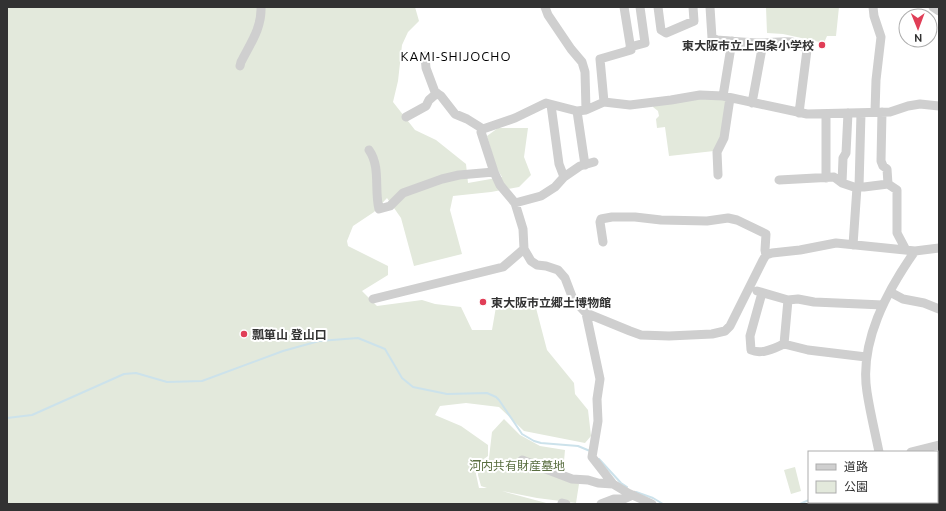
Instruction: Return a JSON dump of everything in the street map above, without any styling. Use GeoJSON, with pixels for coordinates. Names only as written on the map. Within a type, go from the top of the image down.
{"type":"FeatureCollection","features":[{"type":"Feature","properties":{"kind":"street"},"geometry":{"type":"LineString","coordinates":[[240,66],[259,29],[262,18],[261,7]]}},
{"type":"Feature","properties":{"kind":"street"},"geometry":{"type":"LineString","coordinates":[[516,203],[541,196],[555,187],[564,177],[580,166],[590,164],[582,111],[585,72],[582,62],[548,15],[545,7]]}},
{"type":"Feature","properties":{"kind":"street"},"geometry":{"type":"LineString","coordinates":[[604,102],[600,59],[631,50],[624,7]]}},
{"type":"Feature","properties":{"kind":"street"},"geometry":{"type":"LineString","coordinates":[[630,47],[645,43],[640,7]]}},
{"type":"Feature","properties":{"kind":"street"},"geometry":{"type":"LineString","coordinates":[[658,7],[661,30],[666,32],[694,21],[692,7]]}},
{"type":"Feature","properties":{"kind":"street"},"geometry":{"type":"LineString","coordinates":[[710,7],[712,38],[717,40],[763,43],[784,40],[802,45],[807,50],[799,113]]}},
{"type":"Feature","properties":{"kind":"street"},"geometry":{"type":"LineString","coordinates":[[873,7],[874,16],[881,37],[876,80],[882,161],[883,166],[887,168],[888,184]]}},
{"type":"Feature","properties":{"kind":"street"},"geometry":{"type":"LineString","coordinates":[[934,7],[939,11]]}},
{"type":"Feature","properties":{"kind":"street"},"geometry":{"type":"LineString","coordinates":[[718,175],[717,152],[724,138],[732,41]]}},
{"type":"Feature","properties":{"kind":"street"},"geometry":{"type":"LineString","coordinates":[[752,103],[763,43]]}},
{"type":"Feature","properties":{"kind":"street"},"geometry":{"type":"LineString","coordinates":[[425,56],[426,68],[435,92],[441,96],[455,114],[467,119],[483,129]]}},
{"type":"Feature","properties":{"kind":"street"},"geometry":{"type":"LineString","coordinates":[[406,117],[426,106],[428,100],[437,93]]}},
{"type":"Feature","properties":{"kind":"street"},"geometry":{"type":"LineString","coordinates":[[483,129],[515,118],[546,103],[582,111],[604,102],[630,105],[700,95],[727,97],[807,114],[890,112],[920,104],[939,106]]}},
{"type":"Feature","properties":{"kind":"street"},"geometry":{"type":"LineString","coordinates":[[551,105],[559,164],[564,177]]}},
{"type":"Feature","properties":{"kind":"street"},"geometry":{"type":"LineString","coordinates":[[842,183],[843,158],[846,153],[848,113]]}},
{"type":"Feature","properties":{"kind":"street"},"geometry":{"type":"LineString","coordinates":[[853,245],[858,187],[861,113]]}},
{"type":"Feature","properties":{"kind":"street"},"geometry":{"type":"LineString","coordinates":[[826,114],[826,178]]}},
{"type":"Feature","properties":{"kind":"street"},"geometry":{"type":"LineString","coordinates":[[483,129],[481,132],[494,172],[500,185],[516,203],[523,229],[524,249],[531,261],[538,265],[558,270],[565,278],[573,299],[586,313],[642,335],[670,336],[712,334],[725,331],[730,326],[766,255],[766,234],[737,220],[728,218],[707,221],[661,220],[635,217],[602,218],[600,222],[603,242]]}},
{"type":"Feature","properties":{"kind":"street"},"geometry":{"type":"LineString","coordinates":[[369,150],[373,156],[377,171],[376,198],[379,209],[390,206],[403,193],[442,179],[460,174],[494,172]]}},
{"type":"Feature","properties":{"kind":"street"},"geometry":{"type":"LineString","coordinates":[[779,180],[834,177],[842,183],[858,187],[888,184],[897,190],[897,233],[910,251]]}},
{"type":"Feature","properties":{"kind":"street"},"geometry":{"type":"LineString","coordinates":[[766,255],[836,243],[910,251],[939,248]]}},
{"type":"Feature","properties":{"kind":"street"},"geometry":{"type":"LineString","coordinates":[[372,299],[503,267],[524,249]]}},
{"type":"Feature","properties":{"kind":"street"},"geometry":{"type":"LineString","coordinates":[[879,451],[866,391],[866,357],[883,305],[904,268],[910,251]]}},
{"type":"Feature","properties":{"kind":"street"},"geometry":{"type":"LineString","coordinates":[[750,288],[788,300],[798,299],[814,302],[883,305]]}},
{"type":"Feature","properties":{"kind":"street"},"geometry":{"type":"LineString","coordinates":[[890,292],[903,299],[924,302],[939,309]]}},
{"type":"Feature","properties":{"kind":"street"},"geometry":{"type":"LineString","coordinates":[[762,293],[750,336],[751,350],[755,352],[762,352],[784,344],[808,350],[866,357]]}},
{"type":"Feature","properties":{"kind":"street"},"geometry":{"type":"LineString","coordinates":[[784,344],[788,300]]}},
{"type":"Feature","properties":{"kind":"street"},"geometry":{"type":"LineString","coordinates":[[586,313],[600,379],[597,399],[598,421],[592,457],[613,484],[652,504]]}},
{"type":"Feature","properties":{"kind":"street"},"geometry":{"type":"LineString","coordinates":[[915,451],[939,445]]}},
{"type":"Feature","properties":{"kind":"street"},"geometry":{"type":"LineString","coordinates":[[522,460],[572,479],[613,484]]}},
{"type":"Feature","properties":{"kind":"street"},"geometry":{"type":"LineString","coordinates":[[601,504],[614,499],[624,499],[633,495]]}},
{"type":"Feature","properties":{"kind":"street"},"geometry":{"type":"LineString","coordinates":[[871,504],[886,504]]}},
{"type":"Feature","properties":{"kind":"green space","name":"河内共有財産墓地"},"geometry":{"type":"Polygon","coordinates":[[[7,7],[415,7],[419,21],[408,32],[402,45],[398,81],[393,102],[415,130],[436,140],[466,164],[468,183],[502,177],[496,167],[487,136],[498,128],[528,128],[524,157],[531,175],[519,187],[453,196],[450,210],[462,254],[414,266],[401,218],[387,198],[374,212],[353,226],[347,241],[348,246],[388,266],[388,275],[362,291],[377,306],[422,300],[435,304],[461,307],[472,330],[492,330],[497,301],[520,298],[536,308],[547,350],[574,383],[575,394],[588,410],[591,436],[585,443],[524,431],[499,407],[466,403],[440,406],[435,415],[461,426],[488,445],[488,456],[476,465],[479,488],[487,488],[481,486],[478,475],[478,467],[489,458],[492,432],[504,419],[520,435],[540,446],[565,450],[563,472],[579,484],[576,503],[537,498],[502,491],[550,504],[7,504],[7,7]]]}},
{"type":"Feature","properties":{"kind":"green space"},"geometry":{"type":"Polygon","coordinates":[[[766,7],[839,7],[836,36],[827,36],[824,43],[783,34],[767,33],[766,7]]]}},
{"type":"Feature","properties":{"kind":"green space"},"geometry":{"type":"Polygon","coordinates":[[[700,98],[728,99],[723,138],[714,151],[669,156],[665,127],[657,128],[656,119],[659,116],[658,111],[653,107],[653,103],[700,98]]]}},
{"type":"Feature","properties":{"kind":"green space"},"geometry":{"type":"Polygon","coordinates":[[[795,467],[801,491],[791,494],[784,470],[795,467]]]}},
{"type":"Feature","properties":{"kind":"waterway"},"geometry":{"type":"LineString","coordinates":[[7,418],[32,415],[124,374],[136,373],[167,382],[202,381],[283,351],[319,341],[358,338],[385,349],[402,378],[413,387],[447,394],[487,393],[499,400],[522,434],[534,441],[578,446],[590,451]]}},
{"type":"Feature","properties":{"kind":"waterway"},"geometry":{"type":"LineString","coordinates":[[599,459],[621,483],[627,487]]}},
{"type":"Feature","properties":{"kind":"waterway"},"geometry":{"type":"LineString","coordinates":[[636,492],[653,498],[663,504]]}},
{"type":"Feature","properties":{"kind":"waterway"},"geometry":{"type":"LineString","coordinates":[[800,504],[808,500]]}},
{"type":"Feature","properties":{"kind":"waterway"},"geometry":{"type":"LineString","coordinates":[[893,503],[898,504]]}},
{"type":"Feature","properties":{"kind":"place","name":"東大阪市立上四条小学校"},"geometry":{"type":"Point","coordinates":[822,45]}},
{"type":"Feature","properties":{"kind":"place","name":"東大阪市立郷土博物館"},"geometry":{"type":"Point","coordinates":[483,302]}},
{"type":"Feature","properties":{"kind":"place","name":"瓢箪山 登山口"},"geometry":{"type":"Point","coordinates":[244,334]}},
{"type":"Feature","properties":{"kind":"district","name":"KAMI-SHIJOCHO"},"geometry":{"type":"Point","coordinates":[456,56]}}]}
